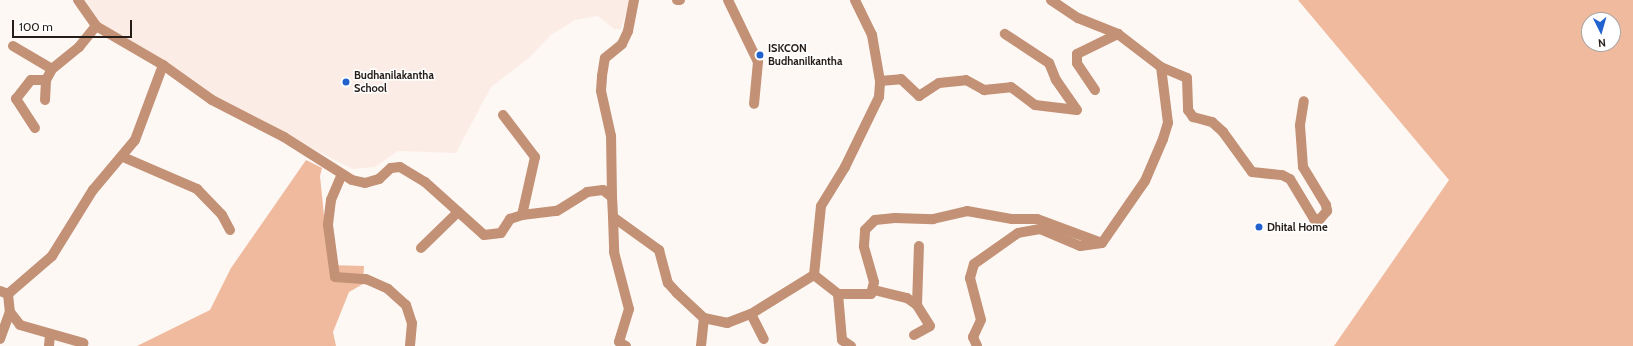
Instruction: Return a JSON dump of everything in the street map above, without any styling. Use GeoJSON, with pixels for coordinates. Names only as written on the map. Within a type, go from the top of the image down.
{"type":"FeatureCollection","features":[{"type":"Feature","properties":{"kind":"street"},"geometry":{"type":"LineString","coordinates":[[78,0],[96,26],[163,65],[212,100],[284,137],[342,174],[365,183],[400,167],[425,182],[484,235],[494,236],[501,233],[510,219],[522,214],[557,211],[595,189],[612,197]]}},
{"type":"Feature","properties":{"kind":"street"},"geometry":{"type":"LineString","coordinates":[[626,346],[619,342],[629,309],[614,252],[611,136],[601,91],[605,58],[622,44],[628,31],[634,0]]}},
{"type":"Feature","properties":{"kind":"street"},"geometry":{"type":"LineString","coordinates":[[728,0],[758,62],[754,104]]}},
{"type":"Feature","properties":{"kind":"street"},"geometry":{"type":"LineString","coordinates":[[814,275],[821,206],[845,167],[879,97],[880,81],[872,35],[854,0]]}},
{"type":"Feature","properties":{"kind":"street"},"geometry":{"type":"LineString","coordinates":[[1050,0],[1078,18],[1118,34],[1161,67],[1187,78],[1188,110],[1193,117],[1212,122],[1232,142],[1252,172],[1282,175],[1290,180],[1314,219],[1325,216],[1327,211],[1303,167],[1300,125],[1304,101]]}},
{"type":"Feature","properties":{"kind":"street"},"geometry":{"type":"LineString","coordinates":[[45,100],[46,80],[52,69],[79,47],[96,26]]}},
{"type":"Feature","properties":{"kind":"street"},"geometry":{"type":"LineString","coordinates":[[880,81],[901,79],[919,96],[939,83],[966,80],[984,90],[1011,87],[1035,105],[1077,110],[1056,80],[1049,63],[1005,34]]}},
{"type":"Feature","properties":{"kind":"street"},"geometry":{"type":"LineString","coordinates":[[1095,90],[1077,63],[1077,54],[1118,34]]}},
{"type":"Feature","properties":{"kind":"street"},"geometry":{"type":"LineString","coordinates":[[13,46],[52,69]]}},
{"type":"Feature","properties":{"kind":"street"},"geometry":{"type":"LineString","coordinates":[[83,343],[20,325],[10,312],[4,292],[52,256],[93,190],[123,157],[135,140],[163,65]]}},
{"type":"Feature","properties":{"kind":"street"},"geometry":{"type":"LineString","coordinates":[[977,346],[973,337],[981,320],[970,278],[974,264],[1018,233],[1040,229],[1080,246],[1102,243],[1145,181],[1163,139],[1168,123],[1161,67]]}},
{"type":"Feature","properties":{"kind":"street"},"geometry":{"type":"LineString","coordinates":[[35,128],[16,99],[31,80],[46,80]]}},
{"type":"Feature","properties":{"kind":"street"},"geometry":{"type":"LineString","coordinates":[[504,115],[535,157],[522,214]]}},
{"type":"Feature","properties":{"kind":"street"},"geometry":{"type":"LineString","coordinates":[[123,157],[197,189],[222,215],[230,230]]}},
{"type":"Feature","properties":{"kind":"street"},"geometry":{"type":"LineString","coordinates":[[342,174],[331,200],[328,225],[335,277],[366,279],[388,288],[406,305],[412,323],[410,346]]}},
{"type":"Feature","properties":{"kind":"street"},"geometry":{"type":"LineString","coordinates":[[874,290],[863,236],[875,220],[933,219],[966,211],[1012,219],[1037,219],[1102,243]]}},
{"type":"Feature","properties":{"kind":"street"},"geometry":{"type":"LineString","coordinates":[[421,248],[458,212]]}},
{"type":"Feature","properties":{"kind":"street"},"geometry":{"type":"LineString","coordinates":[[613,217],[658,250],[668,283],[704,318],[727,323],[751,314],[814,275]]}},
{"type":"Feature","properties":{"kind":"street"},"geometry":{"type":"LineString","coordinates":[[917,305],[919,246]]}},
{"type":"Feature","properties":{"kind":"street"},"geometry":{"type":"LineString","coordinates":[[814,275],[838,294],[860,295],[874,290],[907,298],[917,305],[930,326],[914,335]]}},
{"type":"Feature","properties":{"kind":"street"},"geometry":{"type":"LineString","coordinates":[[838,294],[842,340],[851,346]]}},
{"type":"Feature","properties":{"kind":"street"},"geometry":{"type":"LineString","coordinates":[[0,339],[10,312]]}},
{"type":"Feature","properties":{"kind":"street"},"geometry":{"type":"LineString","coordinates":[[751,314],[764,339]]}},
{"type":"Feature","properties":{"kind":"street"},"geometry":{"type":"LineString","coordinates":[[701,346],[704,318]]}},
{"type":"Feature","properties":{"kind":"street"},"geometry":{"type":"LineString","coordinates":[[49,346],[50,334]]}},
{"type":"Feature","properties":{"kind":"shaded area","name":"Budhanilakantha School"},"geometry":{"type":"Polygon","coordinates":[[[79,0],[630,0],[621,29],[614,29],[598,16],[575,20],[551,35],[529,58],[491,87],[456,153],[398,151],[375,167],[352,169],[227,104],[90,16],[79,0]]]}},
{"type":"Feature","properties":{"kind":"shaded area"},"geometry":{"type":"Polygon","coordinates":[[[1298,0],[1633,0],[1633,346],[1334,346],[1449,180],[1298,0]]]}},
{"type":"Feature","properties":{"kind":"shaded area"},"geometry":{"type":"Polygon","coordinates":[[[306,160],[322,168],[320,176],[329,265],[364,266],[363,284],[349,292],[333,332],[336,346],[137,346],[210,310],[231,268],[306,160]]]}},
{"type":"Feature","properties":{"kind":"place","name":"ISKCON Budhanilkantha"},"geometry":{"type":"Point","coordinates":[760,55]}},
{"type":"Feature","properties":{"kind":"place","name":"Budhanilakantha School"},"geometry":{"type":"Point","coordinates":[346,82]}},
{"type":"Feature","properties":{"kind":"place","name":"Dhital Home"},"geometry":{"type":"Point","coordinates":[1259,227]}}]}
